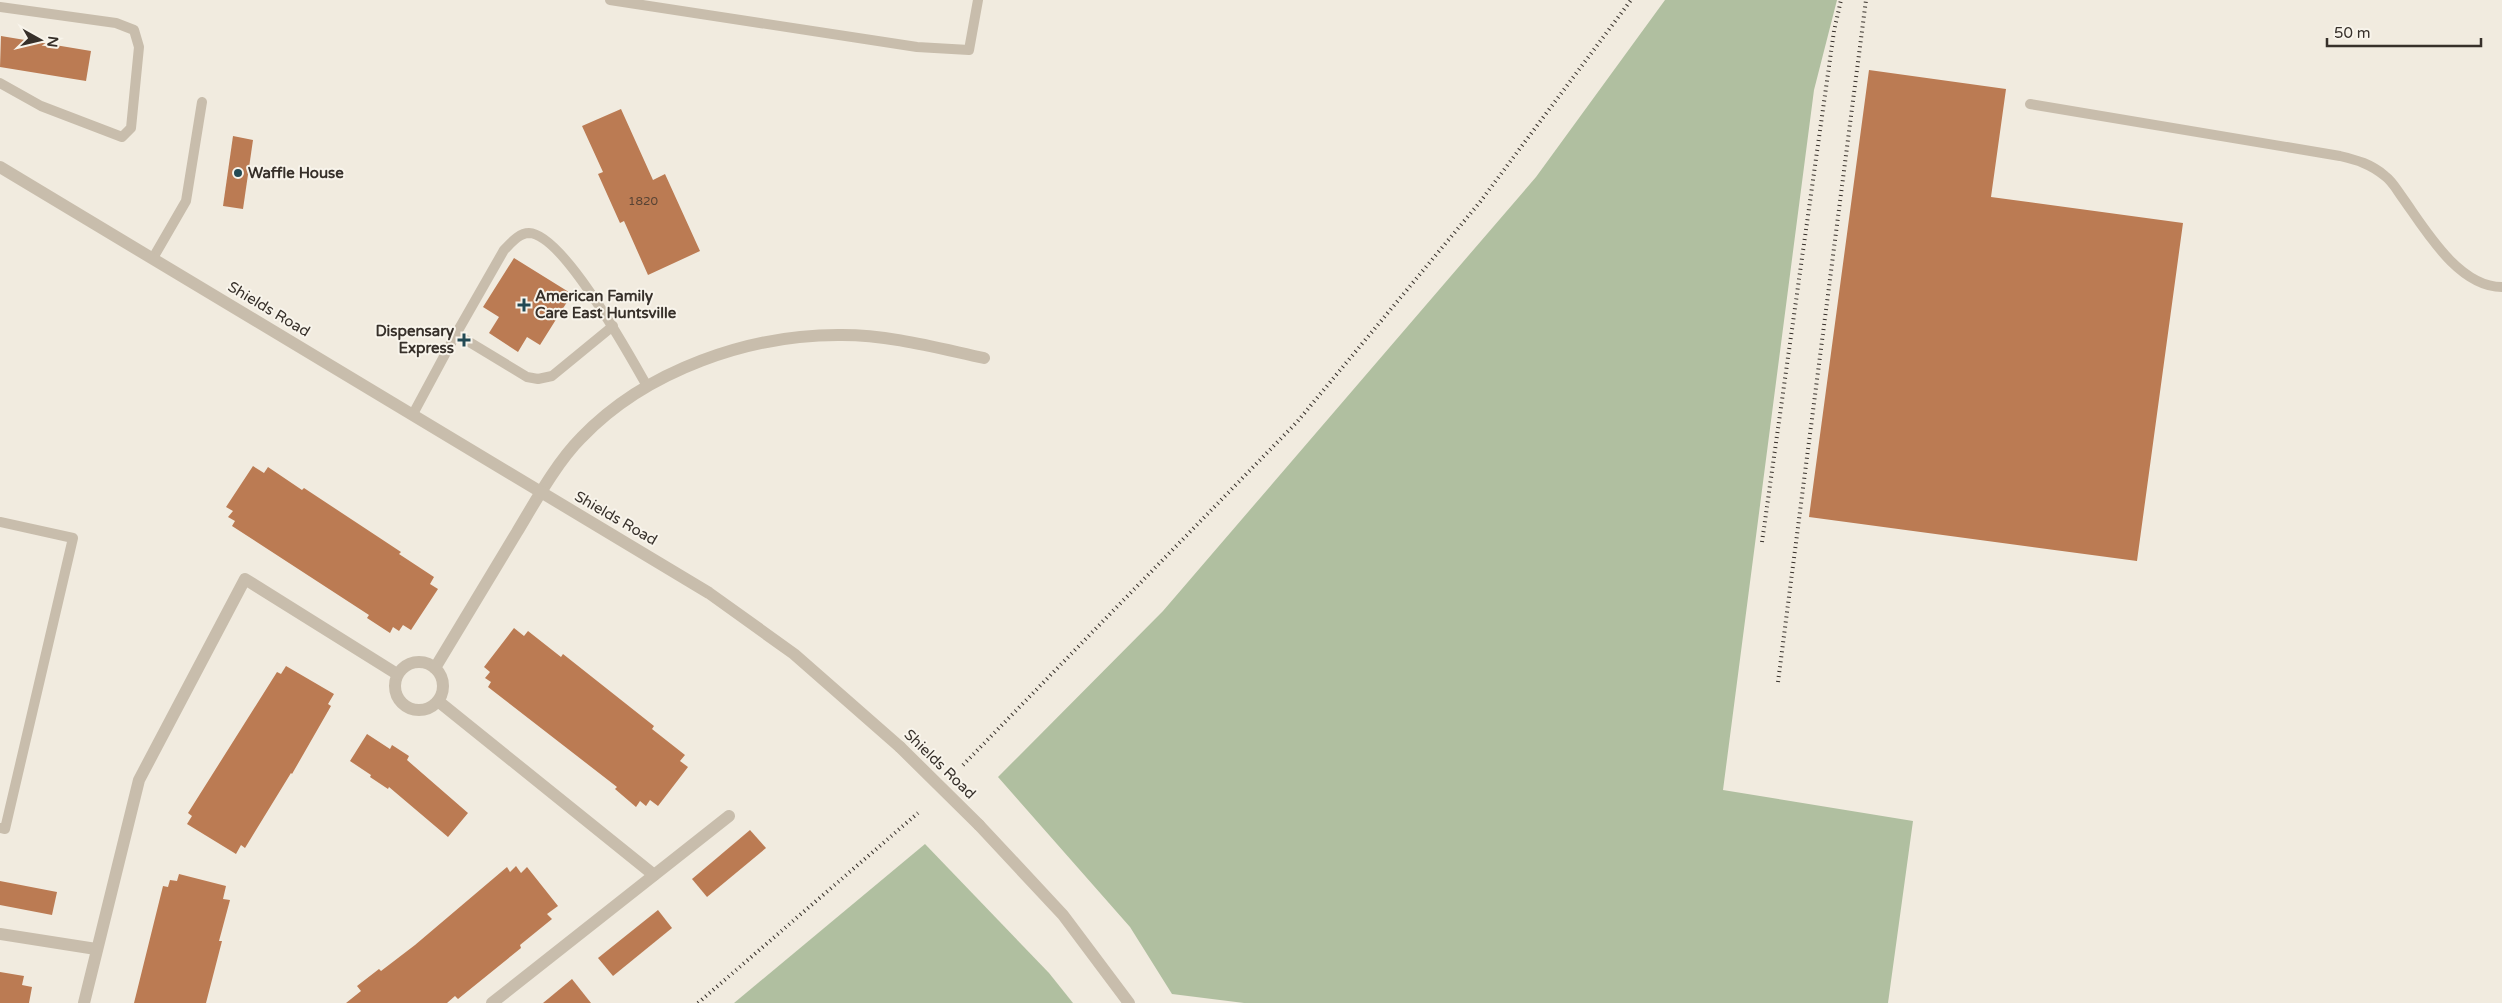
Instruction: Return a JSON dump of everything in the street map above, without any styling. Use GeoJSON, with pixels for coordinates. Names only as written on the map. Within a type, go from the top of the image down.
{"type":"FeatureCollection","features":[{"type":"Feature","properties":{"kind":"street","name":"Shields Road"},"geometry":{"type":"LineString","coordinates":[[0,167],[413,414],[540,494],[604,528],[709,593],[794,654],[900,747],[979,825],[1064,915],[1129,1003]]}},
{"type":"Feature","properties":{"kind":"street"},"geometry":{"type":"LineString","coordinates":[[435,668],[540,494],[581,438],[620,405],[647,386],[737,347],[791,338],[842,335],[893,339],[984,358]]}},
{"type":"Feature","properties":{"kind":"street"},"geometry":{"type":"LineString","coordinates":[[84,1003],[139,780],[244,579],[398,674]]}},
{"type":"Feature","properties":{"kind":"street"},"geometry":{"type":"LineString","coordinates":[[417,661],[425,662],[435,668],[442,678],[443,686],[438,701],[425,710],[409,708],[398,698],[395,690],[398,674],[409,663],[417,661]]}},
{"type":"Feature","properties":{"kind":"street"},"geometry":{"type":"LineString","coordinates":[[438,701],[654,875]]}},
{"type":"Feature","properties":{"kind":"street"},"geometry":{"type":"LineString","coordinates":[[492,1003],[729,816]]}},
{"type":"Feature","properties":{"kind":"street"},"geometry":{"type":"LineString","coordinates":[[0,934],[96,949]]}},
{"type":"Feature","properties":{"kind":"lane"},"geometry":{"type":"LineString","coordinates":[[610,0],[917,47],[969,50],[978,0]]}},
{"type":"Feature","properties":{"kind":"lane"},"geometry":{"type":"LineString","coordinates":[[0,7],[116,23],[134,30],[139,47],[131,128],[122,137],[40,106],[0,83]]}},
{"type":"Feature","properties":{"kind":"lane"},"geometry":{"type":"LineString","coordinates":[[153,258],[186,201],[202,102]]}},
{"type":"Feature","properties":{"kind":"lane"},"geometry":{"type":"LineString","coordinates":[[2030,104],[2366,162],[2386,177],[2439,247],[2468,277],[2491,287],[2502,287]]}},
{"type":"Feature","properties":{"kind":"lane"},"geometry":{"type":"LineString","coordinates":[[413,414],[504,250],[514,238],[528,233],[543,237],[557,248],[613,326],[647,386]]}},
{"type":"Feature","properties":{"kind":"lane"},"geometry":{"type":"LineString","coordinates":[[456,334],[527,377],[538,379],[552,376],[613,326]]}},
{"type":"Feature","properties":{"kind":"lane"},"geometry":{"type":"LineString","coordinates":[[0,522],[73,538],[5,829],[0,828]]}},
{"type":"Feature","properties":{"kind":"green space"},"geometry":{"type":"Polygon","coordinates":[[[1665,0],[1837,0],[1814,90],[1723,790],[1913,821],[1888,1003],[1244,1003],[1172,994],[1130,927],[998,777],[1163,611],[1536,177],[1665,0]]]}},
{"type":"Feature","properties":{"kind":"green space"},"geometry":{"type":"Polygon","coordinates":[[[925,844],[1049,973],[1073,1003],[734,1003],[925,844]]]}},
{"type":"Feature","properties":{"kind":"building"},"geometry":{"type":"Polygon","coordinates":[[[1,36],[91,51],[86,81],[0,67],[1,36]]]}},
{"type":"Feature","properties":{"kind":"building"},"geometry":{"type":"Polygon","coordinates":[[[1869,70],[2006,89],[1991,197],[2183,223],[2137,561],[1809,517],[1869,70]]]}},
{"type":"Feature","properties":{"kind":"building"},"geometry":{"type":"Polygon","coordinates":[[[621,109],[653,180],[665,174],[700,251],[648,275],[624,221],[620,223],[598,174],[603,172],[582,126],[621,109]]]}},
{"type":"Feature","properties":{"kind":"building","name":"Waffle House"},"geometry":{"type":"Polygon","coordinates":[[[233,136],[253,140],[243,209],[223,206],[233,136]]]}},
{"type":"Feature","properties":{"kind":"building"},"geometry":{"type":"Polygon","coordinates":[[[514,258],[572,294],[540,345],[527,337],[518,352],[489,333],[499,317],[483,307],[514,258]]]}},
{"type":"Feature","properties":{"kind":"building"},"geometry":{"type":"Polygon","coordinates":[[[253,466],[264,473],[268,467],[302,490],[304,488],[401,552],[399,554],[434,577],[430,584],[438,589],[411,630],[403,625],[399,631],[393,627],[390,633],[367,618],[369,615],[232,526],[235,521],[228,517],[233,511],[226,507],[253,466]]]}},
{"type":"Feature","properties":{"kind":"building"},"geometry":{"type":"Polygon","coordinates":[[[514,628],[524,636],[528,631],[561,657],[563,654],[654,726],[652,729],[685,755],[680,761],[688,767],[658,806],[650,800],[646,806],[640,801],[636,807],[615,789],[617,787],[488,687],[491,682],[485,678],[490,672],[484,667],[514,628]]]}},
{"type":"Feature","properties":{"kind":"building"},"geometry":{"type":"Polygon","coordinates":[[[286,666],[334,694],[328,704],[331,706],[292,774],[245,848],[241,845],[236,854],[187,824],[192,816],[188,813],[277,672],[281,674],[286,666]]]}},
{"type":"Feature","properties":{"kind":"building"},"geometry":{"type":"Polygon","coordinates":[[[367,734],[390,749],[392,745],[409,756],[407,760],[468,813],[448,837],[389,787],[388,789],[350,761],[367,734]]]}},
{"type":"Feature","properties":{"kind":"building"},"geometry":{"type":"Polygon","coordinates":[[[750,830],[766,848],[707,897],[692,879],[750,830]]]}},
{"type":"Feature","properties":{"kind":"building"},"geometry":{"type":"Polygon","coordinates":[[[516,866],[521,873],[527,867],[558,906],[547,914],[552,919],[520,945],[521,948],[458,999],[455,996],[447,1003],[346,1003],[361,991],[357,986],[379,969],[381,971],[415,945],[507,867],[510,872],[516,866]]]}},
{"type":"Feature","properties":{"kind":"building"},"geometry":{"type":"Polygon","coordinates":[[[179,874],[226,886],[223,899],[230,900],[219,941],[222,941],[206,1003],[134,1003],[163,886],[168,887],[170,880],[177,881],[179,874]]]}},
{"type":"Feature","properties":{"kind":"building"},"geometry":{"type":"Polygon","coordinates":[[[0,881],[57,892],[52,915],[0,905],[0,881]]]}},
{"type":"Feature","properties":{"kind":"building"},"geometry":{"type":"Polygon","coordinates":[[[658,910],[672,928],[613,976],[598,958],[658,910]]]}},
{"type":"Feature","properties":{"kind":"building"},"geometry":{"type":"Polygon","coordinates":[[[0,972],[24,976],[22,985],[32,987],[29,1003],[0,1003],[0,972]]]}},
{"type":"Feature","properties":{"kind":"building"},"geometry":{"type":"Polygon","coordinates":[[[572,979],[591,1003],[543,1003],[572,979]]]}},
{"type":"Feature","properties":{"kind":"railway"},"geometry":{"type":"LineString","coordinates":[[963,765],[1297,422],[1480,202],[1631,0]]}},
{"type":"Feature","properties":{"kind":"railway"},"geometry":{"type":"LineString","coordinates":[[1762,542],[1834,31],[1841,0]]}},
{"type":"Feature","properties":{"kind":"railway"},"geometry":{"type":"LineString","coordinates":[[1778,682],[1866,0]]}},
{"type":"Feature","properties":{"kind":"railway"},"geometry":{"type":"LineString","coordinates":[[698,1003],[918,813]]}},
{"type":"Feature","properties":{"kind":"place","name":"Waffle House"},"geometry":{"type":"Point","coordinates":[238,173]}},
{"type":"Feature","properties":{"kind":"place","name":"American Family Care East Huntsville"},"geometry":{"type":"Point","coordinates":[524,305]}},
{"type":"Feature","properties":{"kind":"place","name":"Dispensary Express"},"geometry":{"type":"Point","coordinates":[464,340]}}]}
